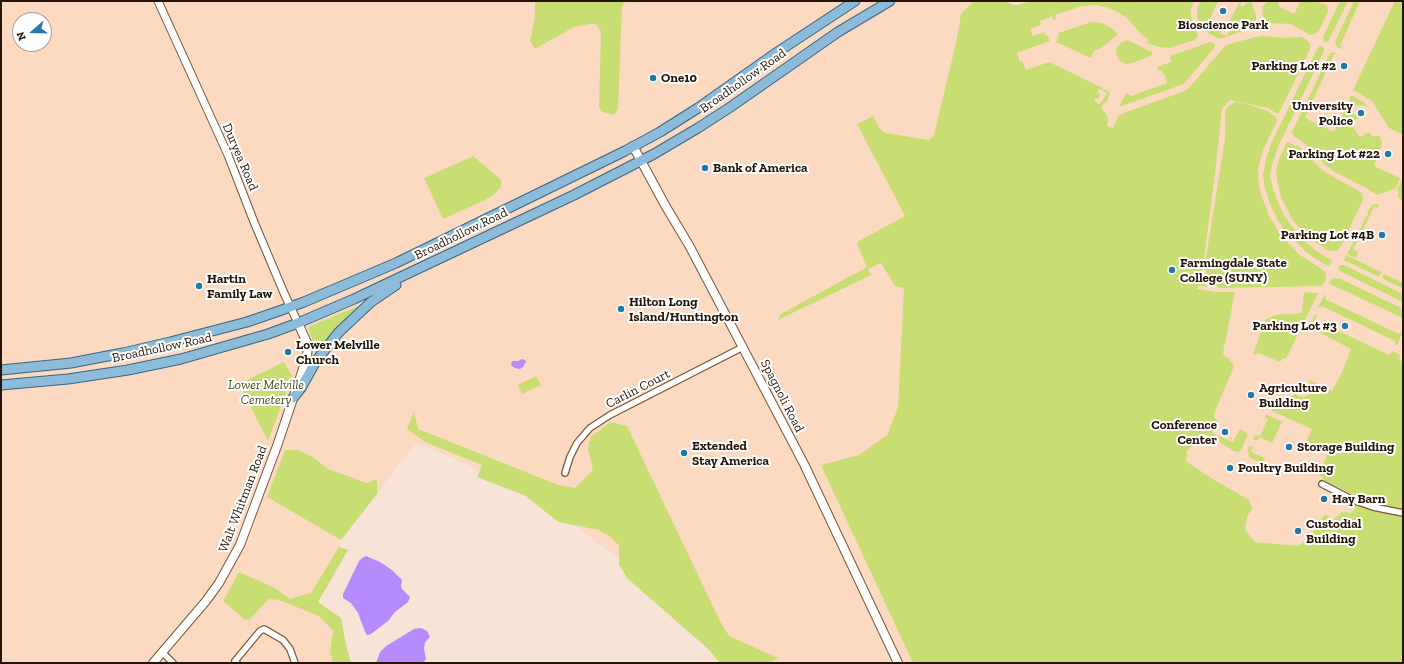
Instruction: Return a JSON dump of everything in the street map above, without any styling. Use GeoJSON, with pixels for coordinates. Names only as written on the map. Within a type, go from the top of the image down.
{"type":"FeatureCollection","features":[{"type":"Feature","properties":{"kind":"main road","name":"Broadhollow Road"},"geometry":{"type":"LineString","coordinates":[[1,370],[71,363],[124,353],[247,322],[291,307],[396,263],[660,132],[698,108],[776,53],[855,1]]}},
{"type":"Feature","properties":{"kind":"main road","name":"Broadhollow Road"},"geometry":{"type":"LineString","coordinates":[[1,385],[68,379],[154,365],[224,348],[298,323],[354,299],[581,192],[641,161],[698,128],[838,32],[890,1]]}},
{"type":"Feature","properties":{"kind":"main road","name":"Spagnoli Road"},"geometry":{"type":"LineString","coordinates":[[633,146],[690,247],[804,464],[898,663]]}},
{"type":"Feature","properties":{"kind":"main road"},"geometry":{"type":"LineString","coordinates":[[294,398],[323,351],[344,327],[371,302],[421,268]]}},
{"type":"Feature","properties":{"kind":"main road","name":"Walt Whitman Road"},"geometry":{"type":"LineString","coordinates":[[153,663],[206,601],[219,583],[240,546],[294,398],[308,350],[308,345],[298,323]]}},
{"type":"Feature","properties":{"kind":"street","name":"Duryea Road"},"geometry":{"type":"LineString","coordinates":[[158,1],[228,155],[254,222],[298,323]]}},
{"type":"Feature","properties":{"kind":"street","name":"Carlin Court"},"geometry":{"type":"LineString","coordinates":[[565,473],[570,457],[577,443],[590,428],[610,414],[743,347]]}},
{"type":"Feature","properties":{"kind":"street"},"geometry":{"type":"LineString","coordinates":[[1322,484],[1353,500],[1373,507],[1403,513]]}},
{"type":"Feature","properties":{"kind":"street"},"geometry":{"type":"LineString","coordinates":[[236,663],[235,661],[260,631],[264,629],[283,640],[290,649],[295,663]]}},
{"type":"Feature","properties":{"kind":"street"},"geometry":{"type":"LineString","coordinates":[[162,652],[173,663]]}},
{"type":"Feature","properties":{"kind":"shaded area"},"geometry":{"type":"Polygon","coordinates":[[[1,1],[999,1],[1000,27],[1075,1],[1403,1],[1403,663],[728,663],[638,573],[529,491],[417,443],[341,540],[340,547],[348,550],[318,602],[341,618],[351,663],[1,663],[1,1]]]}},
{"type":"Feature","properties":{"kind":"shaded area"},"geometry":{"type":"Polygon","coordinates":[[[522,359],[526,362],[520,369],[511,365],[512,361],[522,359]]]}},
{"type":"Feature","properties":{"kind":"shaded area"},"geometry":{"type":"Polygon","coordinates":[[[366,556],[380,562],[392,570],[402,580],[402,589],[410,597],[408,602],[395,612],[388,621],[371,634],[367,635],[358,613],[351,603],[343,598],[343,594],[359,561],[366,556]]]}},
{"type":"Feature","properties":{"kind":"shaded area"},"geometry":{"type":"Polygon","coordinates":[[[421,628],[427,631],[430,637],[425,642],[424,649],[426,659],[423,663],[376,663],[380,652],[386,646],[414,629],[421,628]]]}},
{"type":"Feature","properties":{"kind":"green space"},"geometry":{"type":"Polygon","coordinates":[[[535,1],[626,1],[622,6],[618,109],[614,115],[602,112],[599,107],[601,32],[596,24],[574,27],[535,49],[530,41],[535,17],[535,1]]]}},
{"type":"Feature","properties":{"kind":"green space","name":"Farmingdale State College (SUNY)"},"geometry":{"type":"Polygon","coordinates":[[[974,1],[1006,1],[1017,5],[1031,1],[1194,1],[1191,8],[1191,17],[1198,37],[1195,40],[1170,48],[1158,47],[1147,43],[1148,39],[1142,35],[1126,17],[1114,10],[1098,5],[1082,6],[1055,15],[1056,19],[1054,20],[1052,16],[1040,21],[1041,25],[1030,29],[1033,36],[1044,32],[1050,41],[1017,53],[1020,62],[1022,61],[1026,70],[1049,62],[1103,88],[1102,90],[1099,89],[1097,93],[1100,94],[1098,99],[1096,98],[1094,101],[1100,104],[1107,93],[1103,91],[1104,89],[1110,92],[1107,102],[1104,103],[1101,108],[1107,115],[1107,126],[1113,128],[1118,116],[1189,88],[1225,46],[1229,44],[1263,36],[1286,38],[1301,37],[1307,40],[1310,44],[1310,49],[1279,113],[1276,113],[1268,108],[1230,100],[1222,109],[1202,274],[1203,282],[1208,287],[1198,286],[1197,289],[1216,292],[1235,292],[1223,353],[1225,357],[1230,359],[1229,361],[1232,362],[1234,367],[1215,411],[1214,417],[1218,421],[1212,433],[1216,434],[1214,438],[1206,434],[1203,435],[1195,445],[1187,450],[1186,461],[1211,478],[1249,500],[1252,508],[1247,517],[1245,530],[1255,542],[1298,546],[1309,538],[1325,514],[1333,520],[1342,512],[1351,513],[1356,508],[1340,497],[1357,504],[1403,516],[1403,663],[913,663],[821,465],[859,455],[887,435],[898,408],[904,288],[895,286],[881,263],[868,269],[871,275],[778,320],[781,314],[867,267],[857,244],[859,241],[905,216],[857,124],[873,116],[879,128],[885,133],[929,140],[934,135],[956,43],[961,14],[974,1]]]}},
{"type":"Feature","properties":{"kind":"green space"},"geometry":{"type":"Polygon","coordinates":[[[1200,1],[1218,1],[1209,21],[1218,25],[1219,23],[1222,24],[1224,21],[1227,23],[1227,27],[1223,26],[1220,33],[1227,36],[1231,27],[1234,28],[1234,26],[1229,24],[1229,22],[1240,1],[1242,1],[1240,5],[1243,7],[1248,1],[1251,1],[1256,15],[1256,20],[1251,28],[1223,38],[1217,38],[1205,31],[1200,25],[1197,17],[1197,10],[1200,1]]]}},
{"type":"Feature","properties":{"kind":"green space"},"geometry":{"type":"Polygon","coordinates":[[[1268,1],[1279,1],[1278,6],[1294,14],[1301,1],[1314,1],[1327,5],[1328,12],[1318,32],[1310,35],[1291,24],[1267,23],[1264,19],[1262,11],[1263,6],[1268,1]]]}},
{"type":"Feature","properties":{"kind":"green space"},"geometry":{"type":"Polygon","coordinates":[[[1340,1],[1348,1],[1329,40],[1324,42],[1323,37],[1340,1]]]}},
{"type":"Feature","properties":{"kind":"green space"},"geometry":{"type":"Polygon","coordinates":[[[1354,1],[1360,1],[1340,46],[1343,48],[1342,49],[1337,47],[1335,42],[1354,1]]]}},
{"type":"Feature","properties":{"kind":"green space"},"geometry":{"type":"Polygon","coordinates":[[[1395,1],[1403,1],[1403,135],[1389,128],[1372,101],[1353,90],[1395,1]]]}},
{"type":"Feature","properties":{"kind":"green space"},"geometry":{"type":"Polygon","coordinates":[[[1092,22],[1102,23],[1110,27],[1118,34],[1104,46],[1094,50],[1091,58],[1056,42],[1059,36],[1058,33],[1092,22]]]}},
{"type":"Feature","properties":{"kind":"green space"},"geometry":{"type":"Polygon","coordinates":[[[1128,40],[1152,52],[1151,56],[1126,64],[1120,61],[1116,51],[1122,42],[1128,40]]]}},
{"type":"Feature","properties":{"kind":"green space"},"geometry":{"type":"Polygon","coordinates":[[[1210,42],[1215,44],[1215,47],[1184,84],[1119,107],[1126,93],[1131,96],[1167,83],[1164,73],[1163,74],[1161,70],[1158,71],[1157,67],[1171,62],[1170,56],[1210,42]]]}},
{"type":"Feature","properties":{"kind":"green space"},"geometry":{"type":"Polygon","coordinates":[[[1320,46],[1324,48],[1324,51],[1278,147],[1270,176],[1273,189],[1285,217],[1301,238],[1318,252],[1331,260],[1332,262],[1329,266],[1307,253],[1287,233],[1278,221],[1265,189],[1263,175],[1271,144],[1317,49],[1320,46]]]}},
{"type":"Feature","properties":{"kind":"green space"},"geometry":{"type":"Polygon","coordinates":[[[1333,52],[1339,56],[1334,54],[1305,118],[1334,132],[1348,104],[1350,105],[1354,115],[1358,118],[1351,124],[1360,137],[1369,132],[1373,137],[1378,135],[1381,139],[1382,144],[1374,166],[1400,178],[1396,188],[1377,195],[1333,171],[1323,163],[1309,147],[1294,136],[1292,132],[1330,53],[1333,52]]]}},
{"type":"Feature","properties":{"kind":"green space"},"geometry":{"type":"Polygon","coordinates":[[[1351,95],[1365,103],[1367,107],[1362,105],[1355,106],[1349,101],[1351,95]]]}},
{"type":"Feature","properties":{"kind":"green space"},"geometry":{"type":"Polygon","coordinates":[[[1235,102],[1247,104],[1268,111],[1276,117],[1277,121],[1263,150],[1258,169],[1259,187],[1269,216],[1278,231],[1300,255],[1323,270],[1326,274],[1326,279],[1322,286],[1220,288],[1211,283],[1206,274],[1205,264],[1225,139],[1225,111],[1235,102]]]}},
{"type":"Feature","properties":{"kind":"green space"},"geometry":{"type":"Polygon","coordinates":[[[1287,142],[1300,147],[1323,171],[1362,193],[1363,200],[1338,250],[1327,250],[1300,229],[1292,219],[1281,197],[1276,172],[1279,159],[1287,142]]]}},
{"type":"Feature","properties":{"kind":"green space"},"geometry":{"type":"Polygon","coordinates":[[[473,156],[501,180],[501,187],[485,200],[443,219],[424,178],[473,156]]]}},
{"type":"Feature","properties":{"kind":"green space"},"geometry":{"type":"Polygon","coordinates":[[[1403,178],[1403,201],[1398,197],[1398,188],[1403,178]]]}},
{"type":"Feature","properties":{"kind":"green space"},"geometry":{"type":"Polygon","coordinates":[[[1376,203],[1379,206],[1377,208],[1374,207],[1353,250],[1358,252],[1356,258],[1347,254],[1357,234],[1360,232],[1359,231],[1372,204],[1375,205],[1376,203]]]}},
{"type":"Feature","properties":{"kind":"green space"},"geometry":{"type":"Polygon","coordinates":[[[1346,255],[1381,272],[1379,277],[1344,260],[1346,255]]]}},
{"type":"Feature","properties":{"kind":"green space"},"geometry":{"type":"Polygon","coordinates":[[[1340,265],[1344,265],[1403,294],[1403,302],[1340,271],[1338,268],[1340,265]]]}},
{"type":"Feature","properties":{"kind":"green space"},"geometry":{"type":"Polygon","coordinates":[[[1384,274],[1403,283],[1403,289],[1382,278],[1384,274]]]}},
{"type":"Feature","properties":{"kind":"green space"},"geometry":{"type":"Polygon","coordinates":[[[1334,278],[1341,279],[1403,309],[1403,318],[1330,284],[1329,282],[1334,278]]]}},
{"type":"Feature","properties":{"kind":"green space"},"geometry":{"type":"Polygon","coordinates":[[[1304,292],[1318,293],[1286,358],[1283,358],[1280,362],[1259,353],[1253,355],[1265,320],[1275,315],[1302,313],[1304,292]]]}},
{"type":"Feature","properties":{"kind":"green space"},"geometry":{"type":"Polygon","coordinates":[[[1325,294],[1325,299],[1399,334],[1402,331],[1397,345],[1395,345],[1395,341],[1322,306],[1319,308],[1318,307],[1325,294]]]}},
{"type":"Feature","properties":{"kind":"green space"},"geometry":{"type":"Polygon","coordinates":[[[358,306],[361,307],[319,353],[316,353],[314,351],[313,342],[308,328],[358,306]]]}},
{"type":"Feature","properties":{"kind":"green space"},"geometry":{"type":"Polygon","coordinates":[[[1315,314],[1317,316],[1315,320],[1389,355],[1392,351],[1400,355],[1399,360],[1403,362],[1403,511],[1376,505],[1326,482],[1319,474],[1328,453],[1306,442],[1312,429],[1272,411],[1270,407],[1269,404],[1276,399],[1292,406],[1294,404],[1279,397],[1280,395],[1289,399],[1294,394],[1304,397],[1310,394],[1312,387],[1308,379],[1332,391],[1342,372],[1351,349],[1309,327],[1315,314]]]}},
{"type":"Feature","properties":{"kind":"green space","name":"Lower Melville Cemetery"},"geometry":{"type":"Polygon","coordinates":[[[284,362],[292,376],[268,441],[239,384],[284,362]]]}},
{"type":"Feature","properties":{"kind":"green space"},"geometry":{"type":"Polygon","coordinates":[[[536,376],[541,385],[522,394],[518,385],[536,376]]]}},
{"type":"Feature","properties":{"kind":"green space"},"geometry":{"type":"Polygon","coordinates":[[[414,412],[418,429],[558,485],[575,488],[593,470],[588,448],[591,437],[610,422],[627,426],[719,619],[729,636],[778,658],[769,663],[720,663],[707,648],[628,579],[619,565],[619,546],[611,537],[599,530],[558,522],[526,496],[477,477],[482,465],[425,442],[407,429],[414,412]]]}},
{"type":"Feature","properties":{"kind":"green space"},"geometry":{"type":"Polygon","coordinates":[[[1265,415],[1282,422],[1272,443],[1259,437],[1257,441],[1253,439],[1255,435],[1260,436],[1268,419],[1265,418],[1265,415]]]}},
{"type":"Feature","properties":{"kind":"green space"},"geometry":{"type":"Polygon","coordinates":[[[1240,429],[1248,434],[1241,450],[1238,452],[1234,451],[1217,439],[1219,436],[1233,442],[1240,429]]]}},
{"type":"Feature","properties":{"kind":"green space"},"geometry":{"type":"Polygon","coordinates":[[[1249,446],[1253,447],[1251,452],[1265,458],[1263,464],[1249,457],[1249,446]]]}},
{"type":"Feature","properties":{"kind":"green space"},"geometry":{"type":"Polygon","coordinates":[[[285,450],[298,450],[313,457],[328,469],[367,483],[377,479],[377,494],[341,540],[267,497],[285,450]]]}},
{"type":"Feature","properties":{"kind":"green space"},"geometry":{"type":"Polygon","coordinates":[[[339,547],[348,550],[318,602],[341,618],[351,663],[333,663],[330,651],[333,631],[319,616],[279,600],[269,599],[249,620],[244,619],[223,601],[239,572],[275,588],[290,599],[311,593],[339,547]]]}},
{"type":"Feature","properties":{"kind":"place","name":"Bioscience Park"},"geometry":{"type":"Point","coordinates":[1223,11]}},
{"type":"Feature","properties":{"kind":"place","name":"Parking Lot #2"},"geometry":{"type":"Point","coordinates":[1344,66]}},
{"type":"Feature","properties":{"kind":"place","name":"One10"},"geometry":{"type":"Point","coordinates":[653,78]}},
{"type":"Feature","properties":{"kind":"place","name":"University Police"},"geometry":{"type":"Point","coordinates":[1361,113]}},
{"type":"Feature","properties":{"kind":"place","name":"Parking Lot #22"},"geometry":{"type":"Point","coordinates":[1388,154]}},
{"type":"Feature","properties":{"kind":"place","name":"Bank of America"},"geometry":{"type":"Point","coordinates":[705,168]}},
{"type":"Feature","properties":{"kind":"place","name":"Parking Lot #4B"},"geometry":{"type":"Point","coordinates":[1382,235]}},
{"type":"Feature","properties":{"kind":"place","name":"Farmingdale State College (SUNY)"},"geometry":{"type":"Point","coordinates":[1172,270]}},
{"type":"Feature","properties":{"kind":"place","name":"Hartin Family Law"},"geometry":{"type":"Point","coordinates":[199,286]}},
{"type":"Feature","properties":{"kind":"place","name":"Hilton Long Island/Huntington"},"geometry":{"type":"Point","coordinates":[621,309]}},
{"type":"Feature","properties":{"kind":"place","name":"Parking Lot #3"},"geometry":{"type":"Point","coordinates":[1345,326]}},
{"type":"Feature","properties":{"kind":"place","name":"Lower Melville Church"},"geometry":{"type":"Point","coordinates":[288,352]}},
{"type":"Feature","properties":{"kind":"place","name":"Agriculture Building"},"geometry":{"type":"Point","coordinates":[1251,395]}},
{"type":"Feature","properties":{"kind":"place","name":"Conference Center"},"geometry":{"type":"Point","coordinates":[1225,432]}},
{"type":"Feature","properties":{"kind":"place","name":"Storage Building"},"geometry":{"type":"Point","coordinates":[1289,447]}},
{"type":"Feature","properties":{"kind":"place","name":"Extended Stay America"},"geometry":{"type":"Point","coordinates":[684,453]}},
{"type":"Feature","properties":{"kind":"place","name":"Poultry Building"},"geometry":{"type":"Point","coordinates":[1230,468]}},
{"type":"Feature","properties":{"kind":"place","name":"Hay Barn"},"geometry":{"type":"Point","coordinates":[1324,499]}},
{"type":"Feature","properties":{"kind":"place","name":"Custodial Building"},"geometry":{"type":"Point","coordinates":[1298,531]}}]}
